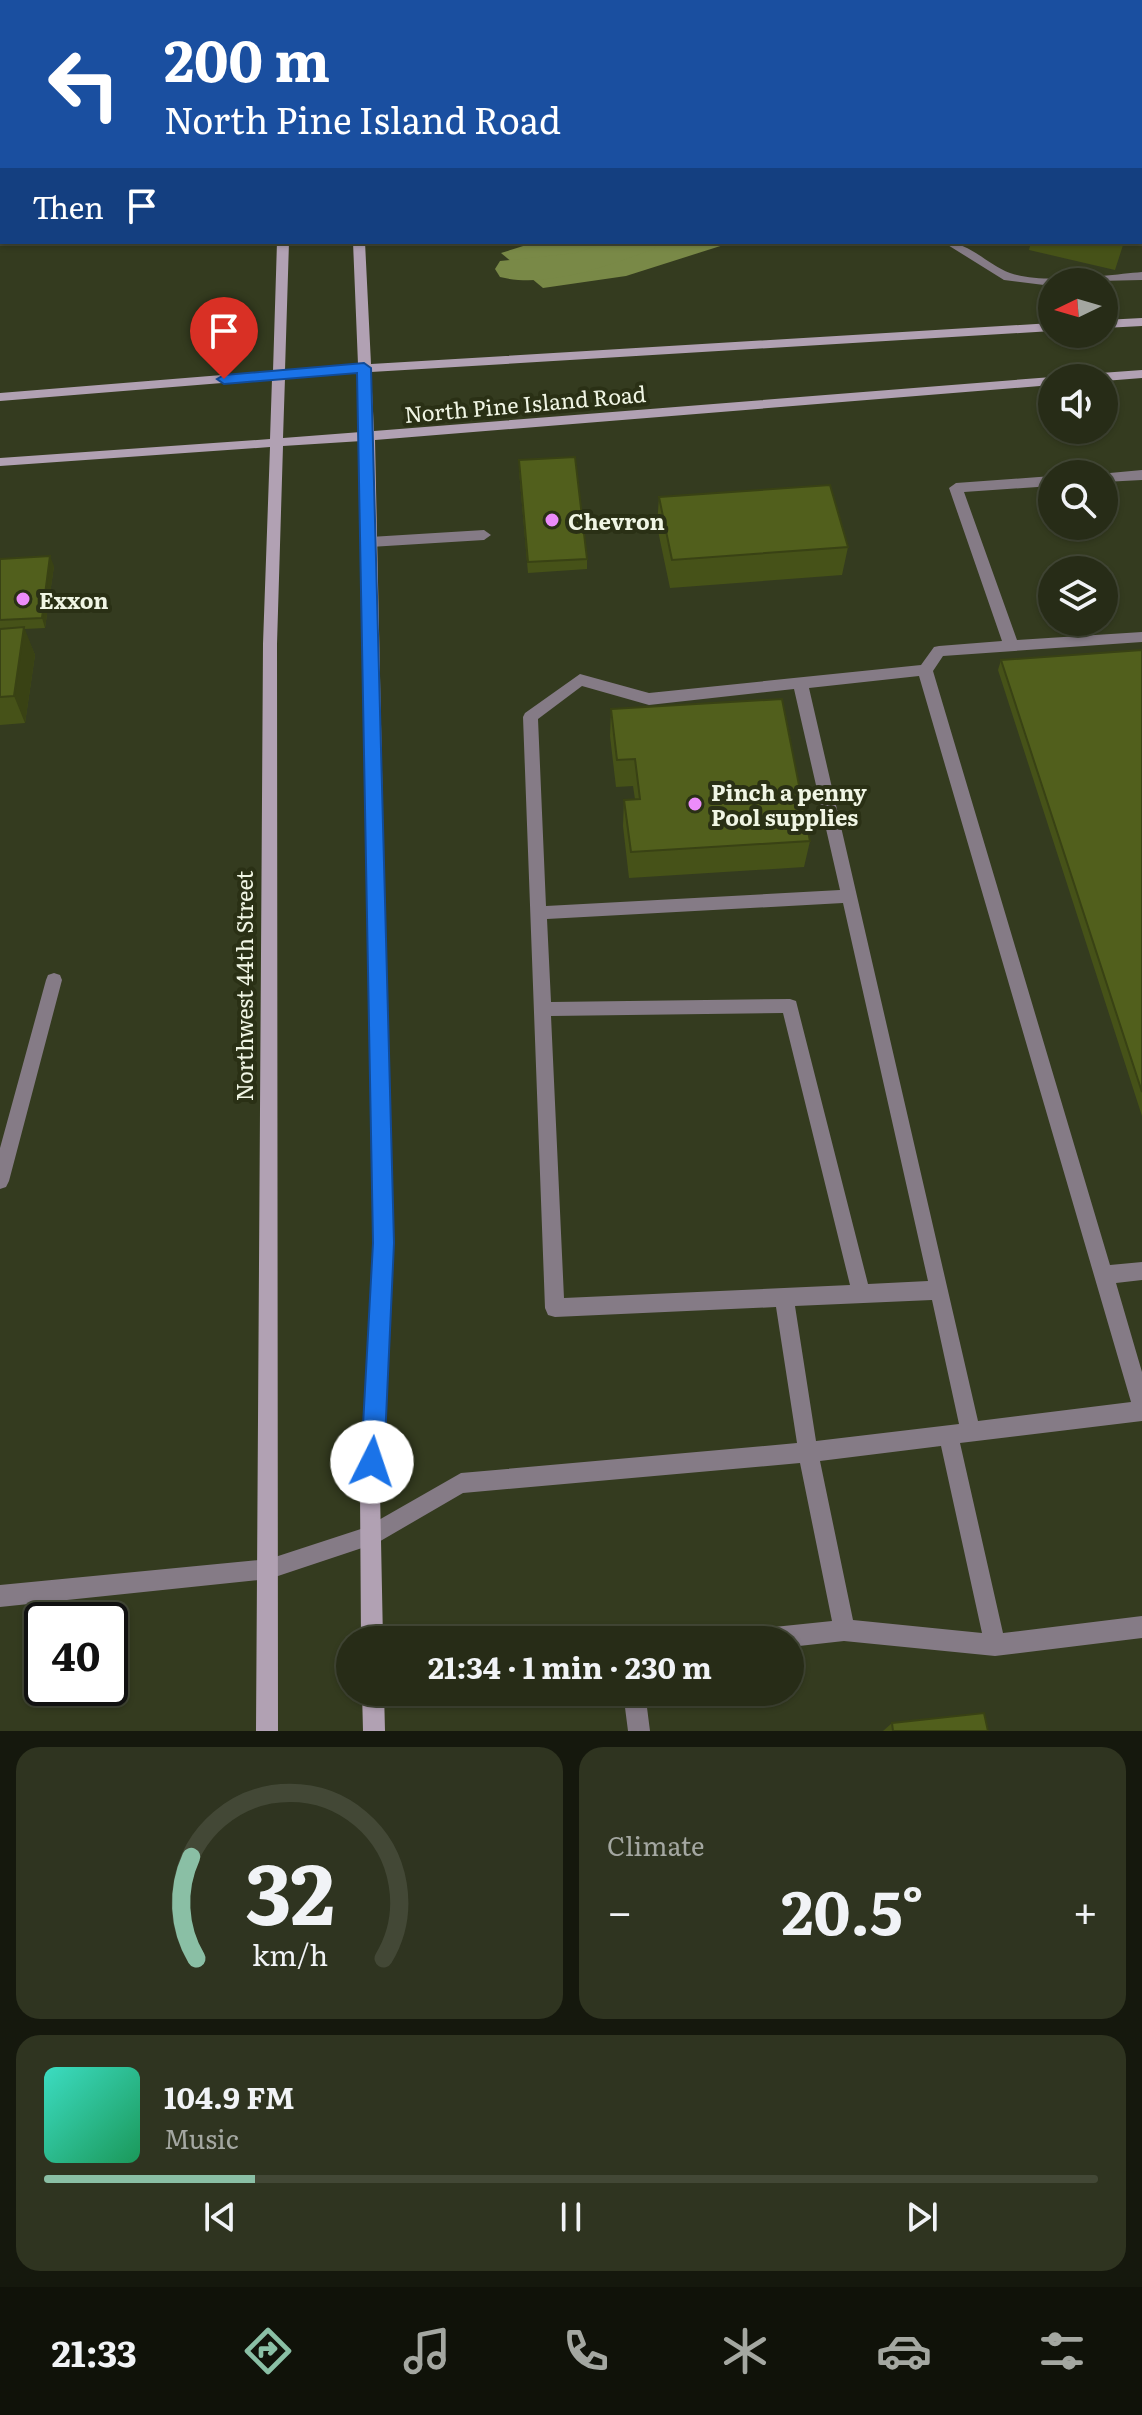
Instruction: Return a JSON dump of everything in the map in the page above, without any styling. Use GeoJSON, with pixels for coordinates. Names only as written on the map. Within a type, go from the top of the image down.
{"type":"FeatureCollection","features":[{"type":"Feature","properties":{"kind":"street","name":"Northwest 44th Street"},"geometry":{"type":"LineString","coordinates":[[267,1731],[270,644],[283,244]]}},
{"type":"Feature","properties":{"kind":"street"},"geometry":{"type":"LineString","coordinates":[[359,244],[368,436],[383,1243],[370,1536],[372,1626]]}},
{"type":"Feature","properties":{"kind":"street"},"geometry":{"type":"LineString","coordinates":[[952,244],[1008,277],[1038,280]]}},
{"type":"Feature","properties":{"kind":"street"},"geometry":{"type":"LineString","coordinates":[[1118,278],[1142,276]]}},
{"type":"Feature","properties":{"kind":"street"},"geometry":{"type":"LineString","coordinates":[[1118,323],[1142,322]]}},
{"type":"Feature","properties":{"kind":"street","name":"North Pine Island Road"},"geometry":{"type":"LineString","coordinates":[[0,397],[364,368],[1038,328]]}},
{"type":"Feature","properties":{"kind":"street"},"geometry":{"type":"LineString","coordinates":[[1118,376],[1142,374]]}},
{"type":"Feature","properties":{"kind":"street","name":"North Pine Island Road"},"geometry":{"type":"LineString","coordinates":[[0,462],[1038,382]]}},
{"type":"Feature","properties":{"kind":"street"},"geometry":{"type":"LineString","coordinates":[[1118,476],[1142,475]]}},
{"type":"Feature","properties":{"kind":"street"},"geometry":{"type":"LineString","coordinates":[[1011,645],[956,488],[1038,482]]}},
{"type":"Feature","properties":{"kind":"street"},"geometry":{"type":"LineString","coordinates":[[370,542],[484,535]]}},
{"type":"Feature","properties":{"kind":"street"},"geometry":{"type":"LineString","coordinates":[[939,1290],[555,1308],[530,717],[580,680],[649,699],[925,670],[939,651],[1142,637]]}},
{"type":"Feature","properties":{"kind":"street"},"geometry":{"type":"LineString","coordinates":[[0,1596],[269,1569],[370,1536],[461,1483],[808,1451],[1142,1408],[925,670]]}},
{"type":"Feature","properties":{"kind":"street"},"geometry":{"type":"LineString","coordinates":[[800,683],[971,1432]]}},
{"type":"Feature","properties":{"kind":"street"},"geometry":{"type":"LineString","coordinates":[[539,913],[850,896]]}},
{"type":"Feature","properties":{"kind":"street"},"geometry":{"type":"LineString","coordinates":[[0,1181],[54,980]]}},
{"type":"Feature","properties":{"kind":"street"},"geometry":{"type":"LineString","coordinates":[[543,1009],[790,1006],[861,1293]]}},
{"type":"Feature","properties":{"kind":"street"},"geometry":{"type":"LineString","coordinates":[[1104,1275],[1142,1271]]}},
{"type":"Feature","properties":{"kind":"street"},"geometry":{"type":"LineString","coordinates":[[784,1297],[808,1451],[844,1630]]}},
{"type":"Feature","properties":{"kind":"street"},"geometry":{"type":"LineString","coordinates":[[948,1434],[995,1645]]}},
{"type":"Feature","properties":{"kind":"street"},"geometry":{"type":"LineString","coordinates":[[804,1634],[844,1630],[995,1645],[1142,1627]]}},
{"type":"Feature","properties":{"kind":"street"},"geometry":{"type":"LineString","coordinates":[[373,1706],[374,1731]]}},
{"type":"Feature","properties":{"kind":"street"},"geometry":{"type":"LineString","coordinates":[[636,1706],[639,1731]]}},
{"type":"Feature","properties":{"kind":"shaded area"},"geometry":{"type":"Polygon","coordinates":[[[530,244],[727,244],[626,276],[543,288],[501,253],[530,244]]]}},
{"type":"Feature","properties":{"kind":"building","name":"Chevron"},"geometry":{"type":"Polygon","coordinates":[[[575,457],[587,559],[528,562],[519,460],[575,457]]]}},
{"type":"Feature","properties":{"kind":"building"},"geometry":{"type":"Polygon","coordinates":[[[830,485],[848,547],[672,560],[659,497],[830,485]]]}},
{"type":"Feature","properties":{"kind":"building"},"geometry":{"type":"Polygon","coordinates":[[[50,556],[42,618],[0,620],[0,559],[50,556]]]}},
{"type":"Feature","properties":{"kind":"building"},"geometry":{"type":"Polygon","coordinates":[[[24,627],[14,696],[0,697],[0,629],[24,627]]]}},
{"type":"Feature","properties":{"kind":"building"},"geometry":{"type":"Polygon","coordinates":[[[1142,650],[1142,1092],[1001,660],[1142,650]]]}},
{"type":"Feature","properties":{"kind":"building"},"geometry":{"type":"Polygon","coordinates":[[[782,699],[810,841],[631,852],[624,800],[640,799],[635,759],[617,760],[611,709],[782,699]]]}},
{"type":"Feature","properties":{"kind":"building"},"geometry":{"type":"Polygon","coordinates":[[[984,1713],[988,1731],[893,1731],[892,1723],[984,1713]]]}},
{"type":"Feature","properties":{"kind":"waterway"},"geometry":{"type":"LineString","coordinates":[[513,269],[580,263],[636,244]]}},
{"type":"Feature","properties":{"kind":"place","name":"Chevron"},"geometry":{"type":"Point","coordinates":[552,520]}},
{"type":"Feature","properties":{"kind":"place","name":"Exxon"},"geometry":{"type":"Point","coordinates":[23,599]}},
{"type":"Feature","properties":{"kind":"place","name":"Pinch a penny Pool supplies"},"geometry":{"type":"Point","coordinates":[695,804]}},
{"type":"Feature","properties":{"kind":"route"},"geometry":{"type":"LineString","coordinates":[[224,379],[364,368],[368,436],[383,1243],[372,1462]]}}]}
